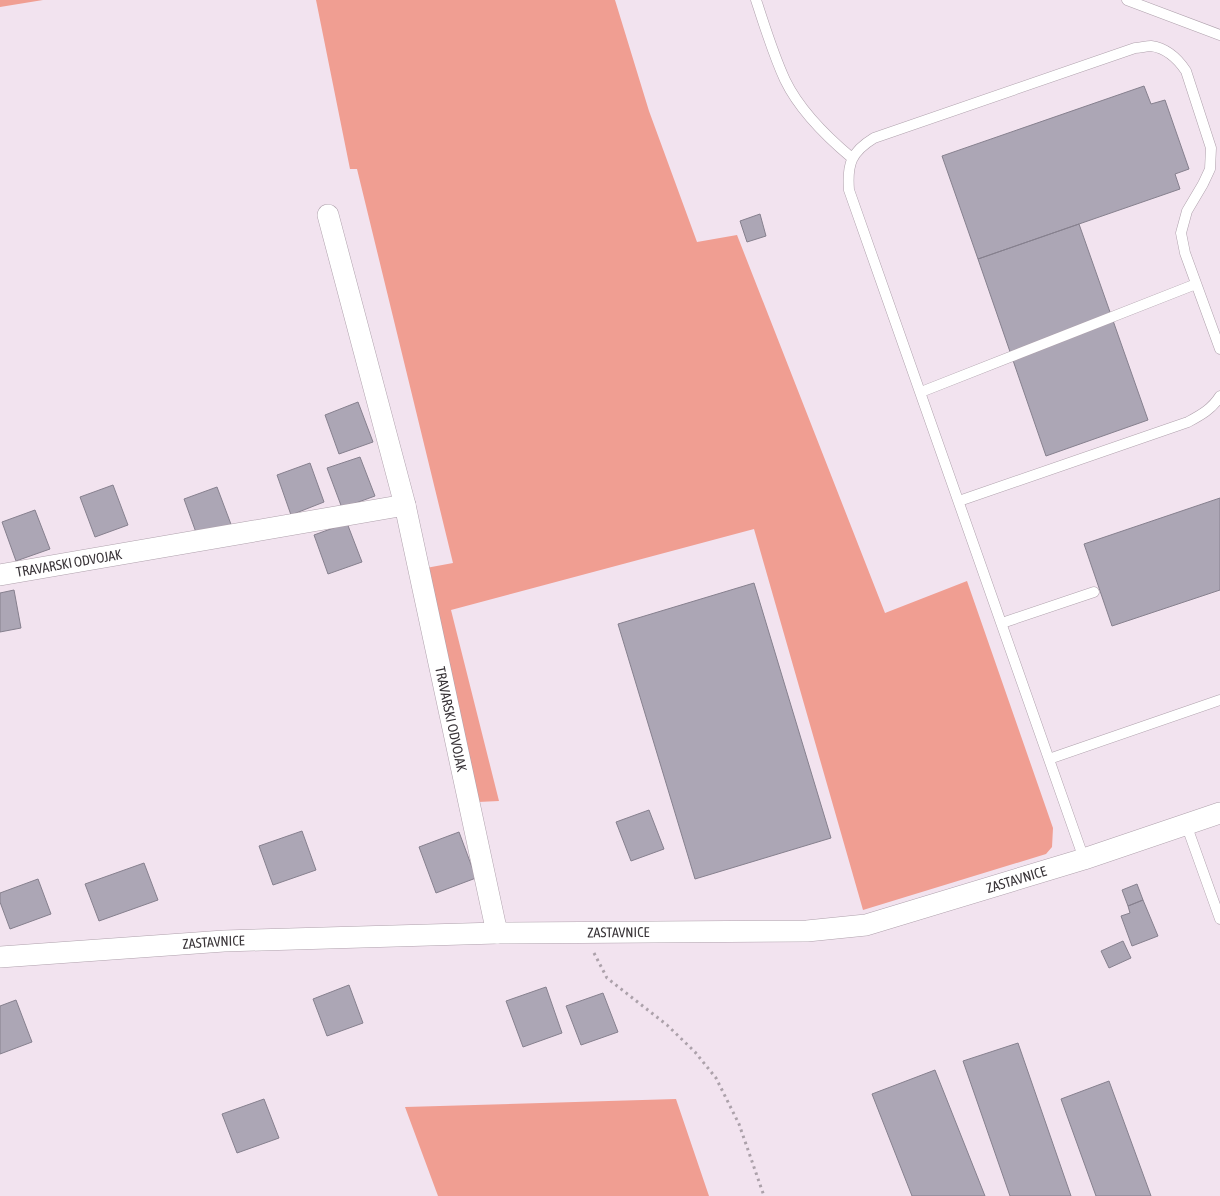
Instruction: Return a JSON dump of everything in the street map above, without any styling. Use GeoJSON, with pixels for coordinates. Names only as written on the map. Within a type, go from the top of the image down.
{"type":"FeatureCollection","features":[{"type":"Feature","properties":{"kind":"street","name":"TRAVARSKI ODVOJAK"},"geometry":{"type":"LineString","coordinates":[[328,215],[405,505],[497,933]]}},
{"type":"Feature","properties":{"kind":"street","name":"TRAVARSKI ODVOJAK"},"geometry":{"type":"LineString","coordinates":[[0,575],[405,505]]}},
{"type":"Feature","properties":{"kind":"street","name":"ZASTAVNICE"},"geometry":{"type":"LineString","coordinates":[[0,957],[224,941],[497,933],[797,931],[866,925],[1084,859],[1220,813]]}},
{"type":"Feature","properties":{"kind":"lane"},"geometry":{"type":"LineString","coordinates":[[756,0],[786,81],[797,100],[836,145],[852,158]]}},
{"type":"Feature","properties":{"kind":"lane"},"geometry":{"type":"LineString","coordinates":[[1127,0],[1220,35]]}},
{"type":"Feature","properties":{"kind":"lane"},"geometry":{"type":"LineString","coordinates":[[1084,859],[849,190],[847,172],[852,158],[862,146],[874,138],[1135,48],[1150,46],[1169,53],[1179,61],[1186,71],[1211,148],[1210,168],[1187,211],[1181,233],[1185,253],[1220,349]]}},
{"type":"Feature","properties":{"kind":"lane"},"geometry":{"type":"LineString","coordinates":[[921,392],[1196,284]]}},
{"type":"Feature","properties":{"kind":"lane"},"geometry":{"type":"LineString","coordinates":[[959,502],[1188,422],[1203,415],[1215,404],[1220,396]]}},
{"type":"Feature","properties":{"kind":"lane"},"geometry":{"type":"LineString","coordinates":[[1002,623],[1094,592]]}},
{"type":"Feature","properties":{"kind":"lane"},"geometry":{"type":"LineString","coordinates":[[1049,759],[1220,700]]}},
{"type":"Feature","properties":{"kind":"lane"},"geometry":{"type":"LineString","coordinates":[[1186,824],[1220,919]]}},
{"type":"Feature","properties":{"kind":"path"},"geometry":{"type":"LineString","coordinates":[[588,932],[595,958],[607,978],[667,1025],[696,1052],[716,1078],[739,1124],[764,1196]]}},
{"type":"Feature","properties":{"kind":"shaded area"},"geometry":{"type":"Polygon","coordinates":[[[0,0],[43,0],[0,7],[0,0]]]}},
{"type":"Feature","properties":{"kind":"shaded area"},"geometry":{"type":"Polygon","coordinates":[[[316,0],[615,0],[649,111],[697,242],[737,235],[885,613],[967,581],[1053,828],[1052,847],[1046,854],[863,910],[754,529],[451,610],[499,801],[478,802],[426,568],[453,563],[357,169],[350,169],[316,0]]]}},
{"type":"Feature","properties":{"kind":"shaded area"},"geometry":{"type":"Polygon","coordinates":[[[676,1099],[709,1196],[438,1196],[405,1107],[676,1099]]]}},
{"type":"Feature","properties":{"kind":"building"},"geometry":{"type":"Polygon","coordinates":[[[1144,86],[1151,104],[1165,100],[1189,169],[1175,174],[1180,189],[978,259],[942,156],[1144,86]]]}},
{"type":"Feature","properties":{"kind":"building"},"geometry":{"type":"Polygon","coordinates":[[[760,214],[766,236],[747,242],[740,221],[760,214]]]}},
{"type":"Feature","properties":{"kind":"building"},"geometry":{"type":"Polygon","coordinates":[[[1079,224],[1148,420],[1046,456],[978,259],[1079,224]]]}},
{"type":"Feature","properties":{"kind":"building"},"geometry":{"type":"Polygon","coordinates":[[[358,402],[373,442],[339,454],[325,415],[358,402]]]}},
{"type":"Feature","properties":{"kind":"building"},"geometry":{"type":"Polygon","coordinates":[[[360,457],[375,496],[342,508],[327,468],[360,457]]]}},
{"type":"Feature","properties":{"kind":"building"},"geometry":{"type":"Polygon","coordinates":[[[310,463],[324,502],[291,515],[277,475],[310,463]]]}},
{"type":"Feature","properties":{"kind":"building"},"geometry":{"type":"Polygon","coordinates":[[[113,485],[128,525],[95,537],[80,497],[113,485]]]}},
{"type":"Feature","properties":{"kind":"building"},"geometry":{"type":"Polygon","coordinates":[[[217,487],[232,527],[198,538],[184,499],[217,487]]]}},
{"type":"Feature","properties":{"kind":"building"},"geometry":{"type":"Polygon","coordinates":[[[1220,498],[1220,590],[1112,626],[1084,544],[1220,498]]]}},
{"type":"Feature","properties":{"kind":"building"},"geometry":{"type":"Polygon","coordinates":[[[35,510],[50,549],[16,561],[2,522],[35,510]]]}},
{"type":"Feature","properties":{"kind":"building"},"geometry":{"type":"Polygon","coordinates":[[[347,523],[362,562],[328,574],[314,535],[347,523]]]}},
{"type":"Feature","properties":{"kind":"building"},"geometry":{"type":"Polygon","coordinates":[[[754,583],[831,838],[695,879],[618,624],[754,583]]]}},
{"type":"Feature","properties":{"kind":"building"},"geometry":{"type":"Polygon","coordinates":[[[14,590],[21,628],[0,632],[0,593],[14,590]]]}},
{"type":"Feature","properties":{"kind":"building"},"geometry":{"type":"Polygon","coordinates":[[[649,810],[664,849],[631,861],[616,822],[649,810]]]}},
{"type":"Feature","properties":{"kind":"building"},"geometry":{"type":"Polygon","coordinates":[[[302,831],[316,870],[273,885],[259,846],[302,831]]]}},
{"type":"Feature","properties":{"kind":"building"},"geometry":{"type":"Polygon","coordinates":[[[459,832],[476,878],[436,893],[419,847],[459,832]]]}},
{"type":"Feature","properties":{"kind":"building"},"geometry":{"type":"Polygon","coordinates":[[[144,863],[158,900],[99,921],[85,884],[144,863]]]}},
{"type":"Feature","properties":{"kind":"building"},"geometry":{"type":"Polygon","coordinates":[[[38,879],[51,914],[10,929],[0,902],[0,893],[38,879]]]}},
{"type":"Feature","properties":{"kind":"building"},"geometry":{"type":"Polygon","coordinates":[[[1137,884],[1143,900],[1128,906],[1122,890],[1137,884]]]}},
{"type":"Feature","properties":{"kind":"building"},"geometry":{"type":"Polygon","coordinates":[[[1143,900],[1158,936],[1132,946],[1121,916],[1130,913],[1128,906],[1143,900]]]}},
{"type":"Feature","properties":{"kind":"building"},"geometry":{"type":"Polygon","coordinates":[[[1123,941],[1131,958],[1109,968],[1101,951],[1123,941]]]}},
{"type":"Feature","properties":{"kind":"building"},"geometry":{"type":"Polygon","coordinates":[[[349,985],[363,1023],[327,1036],[313,999],[349,985]]]}},
{"type":"Feature","properties":{"kind":"building"},"geometry":{"type":"Polygon","coordinates":[[[546,987],[562,1033],[523,1047],[506,1001],[546,987]]]}},
{"type":"Feature","properties":{"kind":"building"},"geometry":{"type":"Polygon","coordinates":[[[603,993],[618,1032],[581,1045],[566,1006],[603,993]]]}},
{"type":"Feature","properties":{"kind":"building"},"geometry":{"type":"Polygon","coordinates":[[[16,1000],[32,1042],[0,1054],[0,1006],[16,1000]]]}},
{"type":"Feature","properties":{"kind":"building"},"geometry":{"type":"Polygon","coordinates":[[[1018,1043],[1071,1196],[1010,1196],[963,1061],[1018,1043]]]}},
{"type":"Feature","properties":{"kind":"building"},"geometry":{"type":"Polygon","coordinates":[[[935,1070],[985,1196],[912,1196],[872,1094],[935,1070]]]}},
{"type":"Feature","properties":{"kind":"building"},"geometry":{"type":"Polygon","coordinates":[[[1109,1081],[1151,1196],[1096,1196],[1061,1099],[1109,1081]]]}},
{"type":"Feature","properties":{"kind":"building"},"geometry":{"type":"Polygon","coordinates":[[[264,1099],[279,1138],[237,1153],[222,1114],[264,1099]]]}}]}
